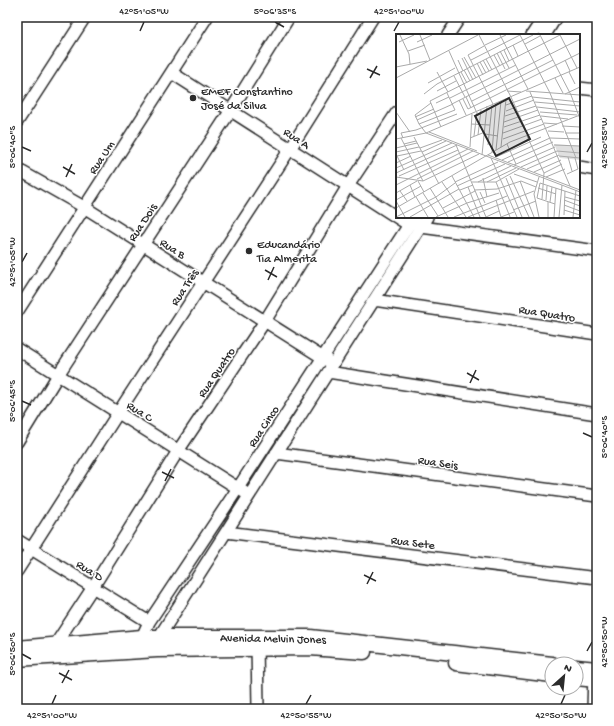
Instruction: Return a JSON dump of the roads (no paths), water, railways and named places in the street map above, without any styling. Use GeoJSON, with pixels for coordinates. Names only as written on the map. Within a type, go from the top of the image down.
{"type":"FeatureCollection","features":[{"type":"Feature","properties":{"kind":"main road","name":"Avenida Melvin Jones"},"geometry":{"type":"LineString","coordinates":[[17,648],[142,637],[158,644]]}},
{"type":"Feature","properties":{"kind":"main road","name":"Avenida Melvin Jones"},"geometry":{"type":"LineString","coordinates":[[17,659],[141,651],[158,644],[257,643],[310,637],[544,663]]}},
{"type":"Feature","properties":{"kind":"main road","name":"Avenida Melvin Jones"},"geometry":{"type":"LineString","coordinates":[[257,643],[375,653],[544,674]]}},
{"type":"Feature","properties":{"kind":"main road"},"geometry":{"type":"LineString","coordinates":[[584,670],[596,674]]}},
{"type":"Feature","properties":{"kind":"main road"},"geometry":{"type":"LineString","coordinates":[[584,676],[596,674]]}},
{"type":"Feature","properties":{"kind":"street"},"geometry":{"type":"LineString","coordinates":[[17,122],[85,17]]}},
{"type":"Feature","properties":{"kind":"street","name":"Rua Um"},"geometry":{"type":"LineString","coordinates":[[18,310],[208,17]]}},
{"type":"Feature","properties":{"kind":"street","name":"Rua Dois"},"geometry":{"type":"LineString","coordinates":[[17,442],[58,375],[231,110],[289,17]]}},
{"type":"Feature","properties":{"kind":"street","name":"Rua Três"},"geometry":{"type":"LineString","coordinates":[[17,571],[290,149],[372,17]]}},
{"type":"Feature","properties":{"kind":"street"},"geometry":{"type":"LineString","coordinates":[[449,34],[460,17]]}},
{"type":"Feature","properties":{"kind":"street"},"geometry":{"type":"LineString","coordinates":[[533,34],[544,17]]}},
{"type":"Feature","properties":{"kind":"street"},"geometry":{"type":"LineString","coordinates":[[546,34],[556,17]]}},
{"type":"Feature","properties":{"kind":"street","name":"Rua A"},"geometry":{"type":"LineString","coordinates":[[172,73],[348,186],[396,213]]}},
{"type":"Feature","properties":{"kind":"street"},"geometry":{"type":"LineString","coordinates":[[580,88],[597,90]]}},
{"type":"Feature","properties":{"kind":"street","name":"Rua Quatro"},"geometry":{"type":"LineString","coordinates":[[55,645],[178,451],[265,321],[348,186],[396,114]]}},
{"type":"Feature","properties":{"kind":"street"},"geometry":{"type":"LineString","coordinates":[[580,167],[597,170]]}},
{"type":"Feature","properties":{"kind":"street","name":"Rua B"},"geometry":{"type":"LineString","coordinates":[[17,170],[84,208],[265,321],[323,358],[330,368]]}},
{"type":"Feature","properties":{"kind":"street"},"geometry":{"type":"LineString","coordinates":[[158,644],[249,495],[426,218]]}},
{"type":"Feature","properties":{"kind":"street","name":"Rua Cinco"},"geometry":{"type":"LineString","coordinates":[[141,651],[142,637],[149,622],[323,358],[411,221]]}},
{"type":"Feature","properties":{"kind":"street"},"geometry":{"type":"LineString","coordinates":[[421,227],[597,251]]}},
{"type":"Feature","properties":{"kind":"street","name":"Rua Quatro"},"geometry":{"type":"LineString","coordinates":[[374,300],[597,334]]}},
{"type":"Feature","properties":{"kind":"street","name":"Rua C"},"geometry":{"type":"LineString","coordinates":[[17,349],[249,495]]}},
{"type":"Feature","properties":{"kind":"street"},"geometry":{"type":"LineString","coordinates":[[330,368],[597,414]]}},
{"type":"Feature","properties":{"kind":"street","name":"Rua Seis"},"geometry":{"type":"LineString","coordinates":[[276,453],[597,496]]}},
{"type":"Feature","properties":{"kind":"street","name":"Rua Sete"},"geometry":{"type":"LineString","coordinates":[[226,532],[597,578]]}},
{"type":"Feature","properties":{"kind":"street","name":"Rua D"},"geometry":{"type":"LineString","coordinates":[[17,540],[149,622]]}},
{"type":"Feature","properties":{"kind":"street"},"geometry":{"type":"LineString","coordinates":[[257,643],[258,709]]}},
{"type":"Feature","properties":{"kind":"street"},"geometry":{"type":"LineString","coordinates":[[592,709],[596,674]]}},
{"type":"Feature","properties":{"kind":"place","name":"EMEF Constantino José da Silva"},"geometry":{"type":"Point","coordinates":[193,98]}},
{"type":"Feature","properties":{"kind":"place","name":"Educandário Tia Almerita"},"geometry":{"type":"Point","coordinates":[249,251]}}]}
